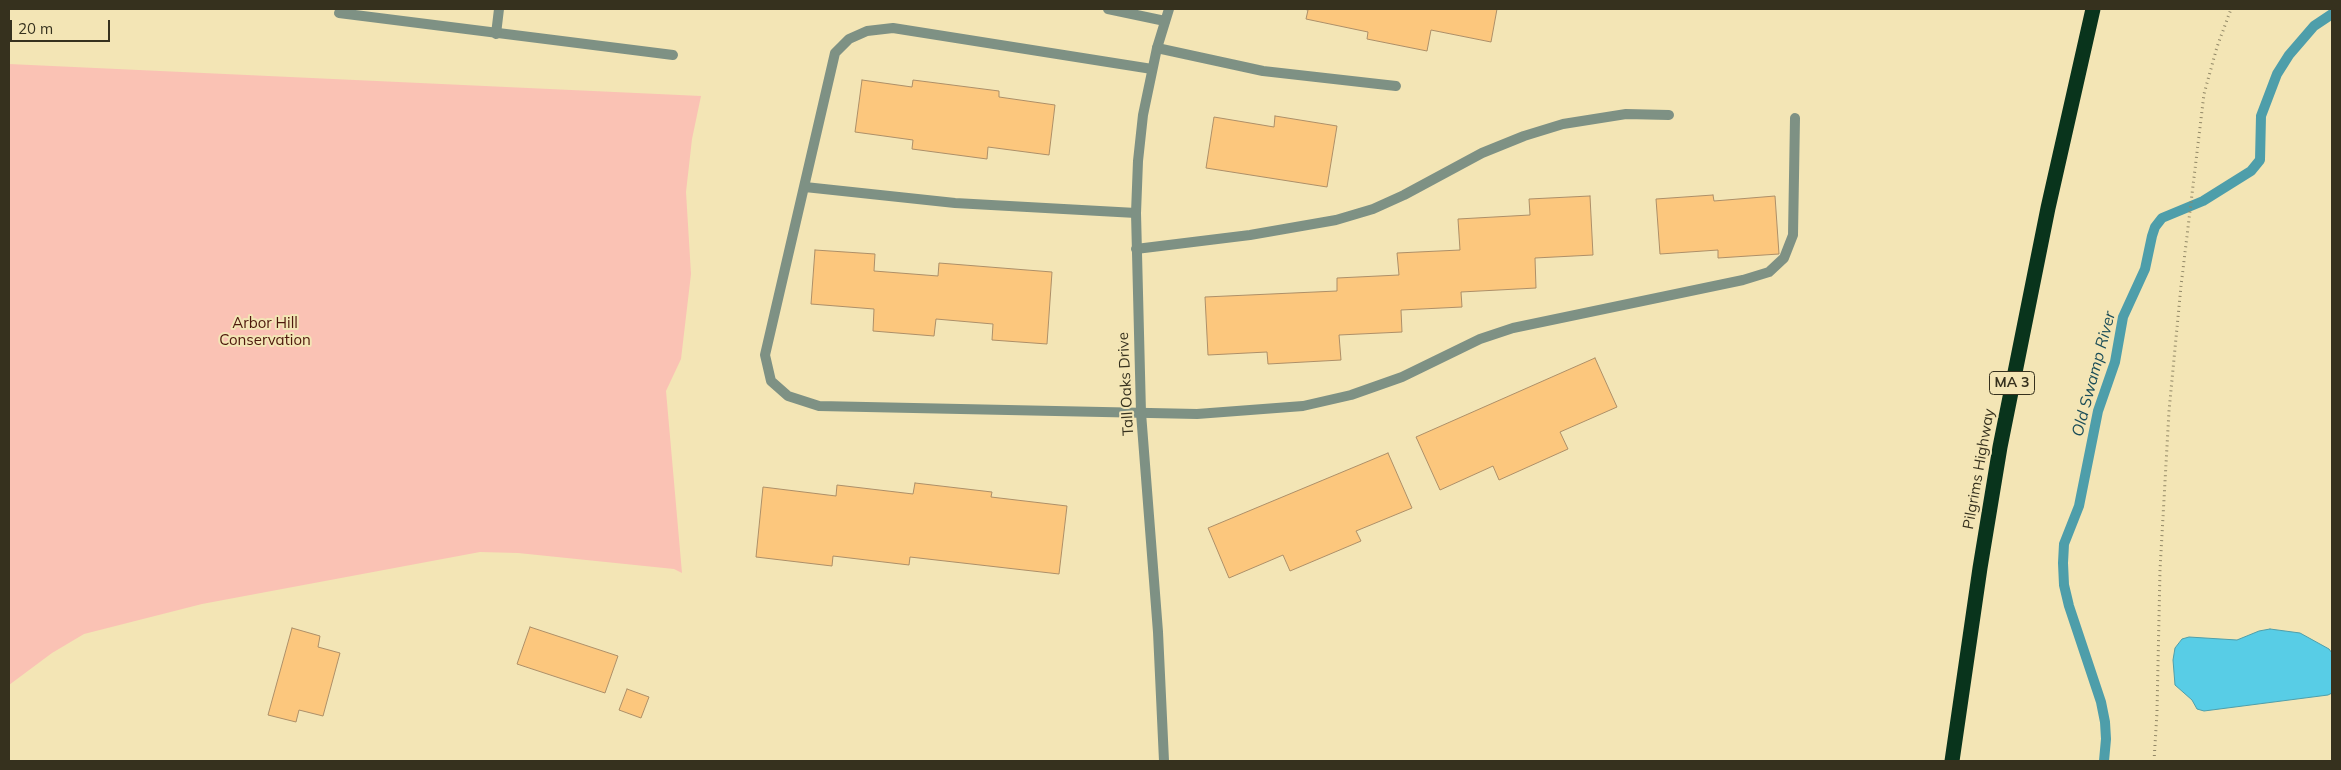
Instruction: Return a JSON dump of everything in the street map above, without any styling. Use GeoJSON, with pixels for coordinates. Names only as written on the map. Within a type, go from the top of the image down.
{"type":"FeatureCollection","features":[{"type":"Feature","properties":{"kind":"highway","name":"Pilgrims Highway"},"geometry":{"type":"LineString","coordinates":[[1952,761],[2000,447],[2048,208],[2093,9]]}},
{"type":"Feature","properties":{"kind":"street"},"geometry":{"type":"LineString","coordinates":[[496,34],[499,9]]}},
{"type":"Feature","properties":{"kind":"street"},"geometry":{"type":"LineString","coordinates":[[1108,9],[1165,21]]}},
{"type":"Feature","properties":{"kind":"street","name":"Tall Oaks Drive"},"geometry":{"type":"LineString","coordinates":[[1164,761],[1158,632],[1141,413],[1136,213],[1138,161],[1143,115],[1157,48],[1169,9]]}},
{"type":"Feature","properties":{"kind":"street"},"geometry":{"type":"LineString","coordinates":[[339,13],[673,55]]}},
{"type":"Feature","properties":{"kind":"street"},"geometry":{"type":"LineString","coordinates":[[1152,69],[893,28],[867,31],[848,39],[835,53],[765,355],[771,381],[788,396],[819,406],[1197,414],[1313,403],[1352,395],[1402,377],[1480,339],[1513,328],[1734,282],[1769,272],[1784,258],[1793,234],[1795,118]]}},
{"type":"Feature","properties":{"kind":"street"},"geometry":{"type":"LineString","coordinates":[[1157,48],[1272,72],[1396,86]]}},
{"type":"Feature","properties":{"kind":"street"},"geometry":{"type":"LineString","coordinates":[[1136,249],[1250,235],[1336,220],[1372,209],[1404,195],[1482,153],[1524,136],[1563,124],[1626,114],[1669,115]]}},
{"type":"Feature","properties":{"kind":"street"},"geometry":{"type":"LineString","coordinates":[[805,187],[955,203],[1136,213]]}},
{"type":"Feature","properties":{"kind":"path"},"geometry":{"type":"LineString","coordinates":[[2154,761],[2160,570],[2169,411],[2181,286],[2200,117],[2209,72],[2231,9]]}},
{"type":"Feature","properties":{"kind":"green space","name":"Arbor Hill Conservation"},"geometry":{"type":"Polygon","coordinates":[[[9,64],[701,96],[692,139],[686,192],[691,274],[681,359],[666,391],[682,573],[674,569],[518,553],[480,552],[202,604],[84,634],[52,653],[9,685],[9,64]]]}},
{"type":"Feature","properties":{"kind":"water"},"geometry":{"type":"Polygon","coordinates":[[[2270,629],[2300,633],[2329,649],[2332,653],[2332,693],[2204,711],[2197,709],[2192,700],[2175,685],[2173,660],[2175,648],[2182,639],[2189,637],[2237,640],[2259,631],[2270,629]]]}},
{"type":"Feature","properties":{"kind":"building"},"geometry":{"type":"Polygon","coordinates":[[[1303,9],[1497,9],[1491,42],[1431,30],[1427,51],[1367,39],[1368,32],[1306,19],[1308,10],[1303,9]]]}},
{"type":"Feature","properties":{"kind":"building"},"geometry":{"type":"Polygon","coordinates":[[[862,80],[912,87],[913,80],[999,91],[999,97],[1055,105],[1049,155],[988,147],[987,159],[912,149],[913,140],[855,132],[862,80]]]}},
{"type":"Feature","properties":{"kind":"building"},"geometry":{"type":"Polygon","coordinates":[[[1275,116],[1337,126],[1327,187],[1206,168],[1214,117],[1274,127],[1275,116]]]}},
{"type":"Feature","properties":{"kind":"building"},"geometry":{"type":"Polygon","coordinates":[[[1713,195],[1714,201],[1775,196],[1779,254],[1718,258],[1718,250],[1660,254],[1656,199],[1713,195]]]}},
{"type":"Feature","properties":{"kind":"building"},"geometry":{"type":"Polygon","coordinates":[[[1590,196],[1593,255],[1535,258],[1536,288],[1461,292],[1462,307],[1401,310],[1402,332],[1339,335],[1341,360],[1268,364],[1267,352],[1208,355],[1205,297],[1337,291],[1337,278],[1399,275],[1397,253],[1460,250],[1458,219],[1530,215],[1529,199],[1590,196]]]}},
{"type":"Feature","properties":{"kind":"building"},"geometry":{"type":"Polygon","coordinates":[[[815,250],[875,254],[874,271],[938,276],[939,263],[1052,272],[1047,344],[992,340],[993,324],[936,319],[934,336],[873,331],[874,309],[811,304],[815,250]]]}},
{"type":"Feature","properties":{"kind":"building"},"geometry":{"type":"Polygon","coordinates":[[[1595,358],[1617,407],[1560,432],[1568,449],[1499,480],[1493,466],[1440,490],[1416,437],[1595,358]]]}},
{"type":"Feature","properties":{"kind":"building"},"geometry":{"type":"Polygon","coordinates":[[[1388,453],[1412,508],[1356,531],[1361,541],[1290,571],[1283,555],[1229,578],[1208,528],[1388,453]]]}},
{"type":"Feature","properties":{"kind":"building"},"geometry":{"type":"Polygon","coordinates":[[[915,483],[992,492],[991,497],[1067,506],[1059,574],[910,557],[909,565],[833,556],[832,566],[756,557],[763,487],[836,496],[837,485],[913,494],[915,483]]]}},
{"type":"Feature","properties":{"kind":"building"},"geometry":{"type":"Polygon","coordinates":[[[530,627],[618,656],[605,693],[517,664],[530,627]]]}},
{"type":"Feature","properties":{"kind":"building"},"geometry":{"type":"Polygon","coordinates":[[[292,628],[320,636],[318,647],[340,653],[323,716],[299,710],[296,722],[268,715],[292,628]]]}},
{"type":"Feature","properties":{"kind":"building"},"geometry":{"type":"Polygon","coordinates":[[[627,689],[649,697],[641,718],[619,710],[627,689]]]}},
{"type":"Feature","properties":{"kind":"waterway","name":"Old Swamp River"},"geometry":{"type":"LineString","coordinates":[[2104,761],[2106,739],[2101,702],[2069,606],[2064,585],[2063,563],[2064,544],[2079,506],[2098,411],[2115,362],[2123,317],[2145,269],[2155,227],[2162,218],[2203,201],[2251,171],[2260,160],[2261,116],[2277,74],[2289,55],[2314,26],[2332,14]]}}]}
